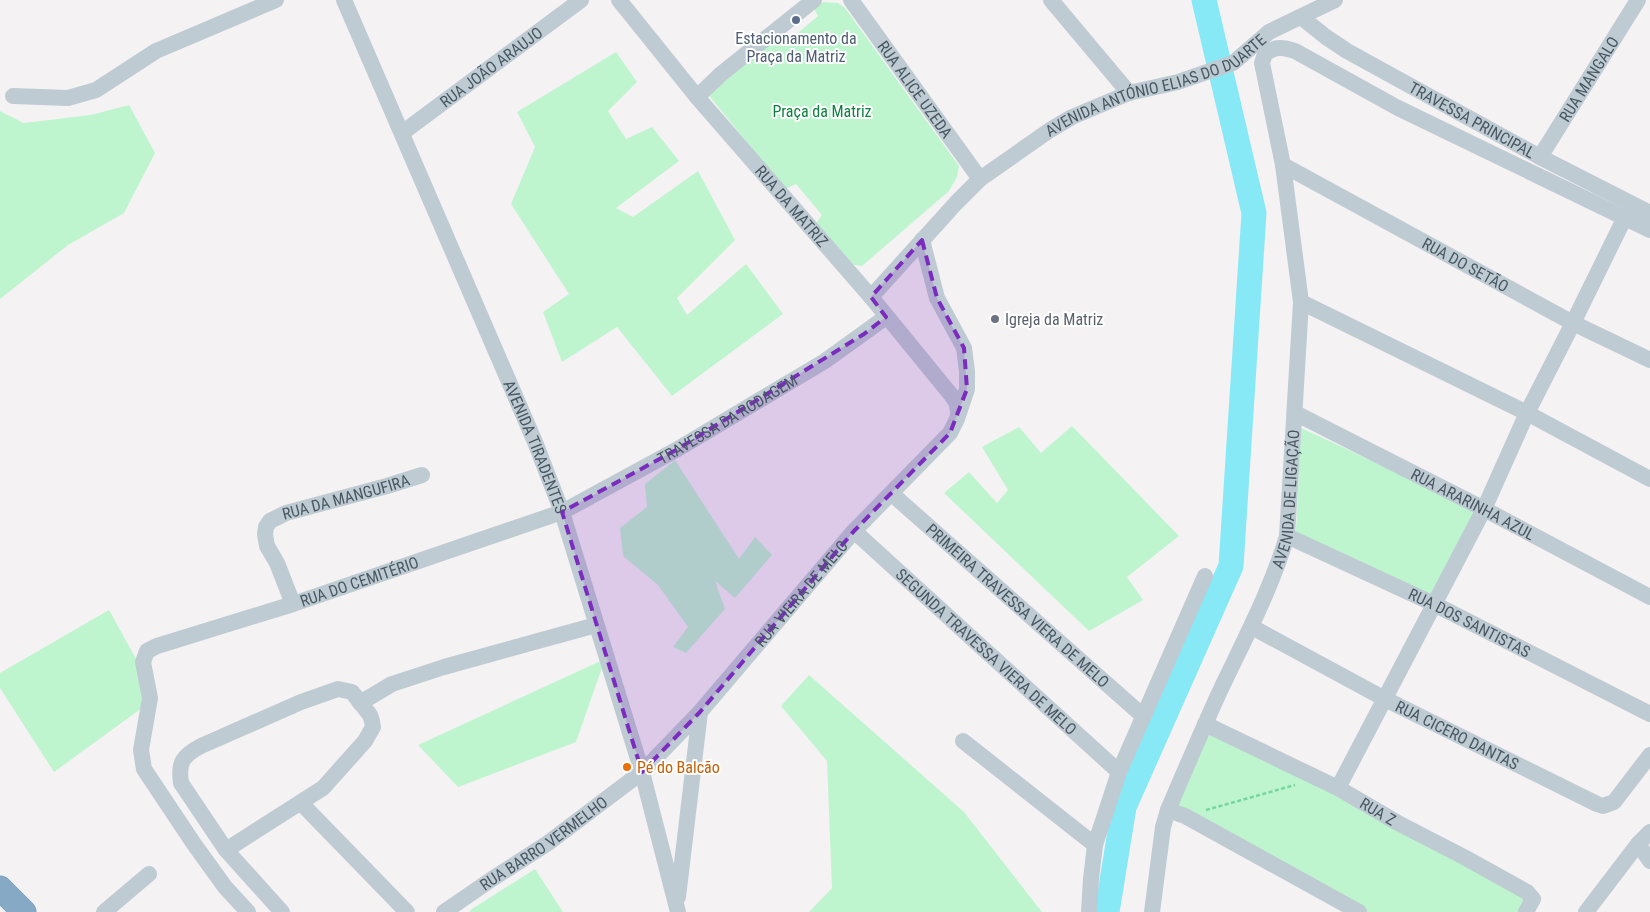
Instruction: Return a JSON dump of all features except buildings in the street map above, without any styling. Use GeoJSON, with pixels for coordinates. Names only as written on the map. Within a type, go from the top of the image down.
{"type":"FeatureCollection","features":[{"type":"Feature","properties":{"kind":"highway"},"geometry":{"type":"LineString","coordinates":[[0,888],[24,912]]}},
{"type":"Feature","properties":{"kind":"street"},"geometry":{"type":"LineString","coordinates":[[13,96],[68,98],[96,90],[156,51],[276,0]]}},
{"type":"Feature","properties":{"kind":"street","name":"AVENIDA TIRADENTES"},"geometry":{"type":"LineString","coordinates":[[344,0],[535,442],[562,512],[642,772],[677,910]]}},
{"type":"Feature","properties":{"kind":"street","name":"RUA JOÃO ARAUJO"},"geometry":{"type":"LineString","coordinates":[[402,133],[581,0]]}},
{"type":"Feature","properties":{"kind":"street","name":"RUA DA MATRIZ"},"geometry":{"type":"LineString","coordinates":[[619,0],[697,98],[871,297],[952,396],[958,413]]}},
{"type":"Feature","properties":{"kind":"street"},"geometry":{"type":"LineString","coordinates":[[697,98],[721,74],[814,0]]}},
{"type":"Feature","properties":{"kind":"street","name":"RUA ALICE UZEDA"},"geometry":{"type":"LineString","coordinates":[[851,0],[980,179]]}},
{"type":"Feature","properties":{"kind":"street"},"geometry":{"type":"LineString","coordinates":[[1051,0],[1130,93]]}},
{"type":"Feature","properties":{"kind":"street","name":"AVENIDA ANTÓNIO ELIAS DO DUARTE"},"geometry":{"type":"LineString","coordinates":[[980,179],[1050,130],[1072,117],[1130,93],[1205,74],[1229,65],[1237,61],[1269,32],[1335,0]]}},
{"type":"Feature","properties":{"kind":"street","name":"RUA MANGALO"},"geometry":{"type":"LineString","coordinates":[[1540,157],[1638,0]]}},
{"type":"Feature","properties":{"kind":"street","name":"TRAVESSA PRINCIPAL"},"geometry":{"type":"LineString","coordinates":[[1301,17],[1347,51],[1540,157],[1650,213]]}},
{"type":"Feature","properties":{"kind":"street","name":"AVENIDA DE LIGAÇÃO"},"geometry":{"type":"LineString","coordinates":[[1152,912],[1163,827],[1168,810],[1205,724],[1252,627],[1281,556],[1287,536],[1302,302],[1283,165],[1262,63],[1265,54],[1272,49],[1284,47],[1295,51],[1398,108],[1625,217]]}},
{"type":"Feature","properties":{"kind":"street","name":"RUA DO SETÃO"},"geometry":{"type":"LineString","coordinates":[[1283,165],[1573,323],[1650,360]]}},
{"type":"Feature","properties":{"kind":"street"},"geometry":{"type":"LineString","coordinates":[[871,297],[980,179]]}},
{"type":"Feature","properties":{"kind":"street"},"geometry":{"type":"LineString","coordinates":[[1338,788],[1484,508],[1527,412],[1625,217],[1650,230]]}},
{"type":"Feature","properties":{"kind":"street"},"geometry":{"type":"LineString","coordinates":[[922,240],[937,298],[964,348],[967,371],[966,389],[958,413]]}},
{"type":"Feature","properties":{"kind":"street"},"geometry":{"type":"LineString","coordinates":[[1302,302],[1527,412],[1650,478]]}},
{"type":"Feature","properties":{"kind":"street","name":"TRAVESSA DA RODAGEM"},"geometry":{"type":"LineString","coordinates":[[562,512],[676,450],[825,361],[886,317]]}},
{"type":"Feature","properties":{"kind":"street","name":"RUA ARARINHA AZUL"},"geometry":{"type":"LineString","coordinates":[[1295,412],[1484,508],[1650,597]]}},
{"type":"Feature","properties":{"kind":"street","name":"RUA VIEIRA DE MELO"},"geometry":{"type":"LineString","coordinates":[[642,772],[700,712],[854,531],[950,433],[958,413]]}},
{"type":"Feature","properties":{"kind":"street","name":"RUA DA MANGUFIRA"},"geometry":{"type":"LineString","coordinates":[[294,604],[277,563],[267,546],[264,534],[270,521],[286,513],[422,475]]}},
{"type":"Feature","properties":{"kind":"street","name":"PRIMEIRA TRAVESSA VIERA DE MELO"},"geometry":{"type":"LineString","coordinates":[[892,494],[1143,716]]}},
{"type":"Feature","properties":{"kind":"street","name":"RUA DO CEMITÉRIO"},"geometry":{"type":"LineString","coordinates":[[248,912],[225,887],[144,769],[141,750],[150,698],[144,659],[147,651],[157,646],[294,604],[562,512]]}},
{"type":"Feature","properties":{"kind":"street","name":"SEGUNDA TRAVESSA VIERA DE MELO"},"geometry":{"type":"LineString","coordinates":[[854,531],[1119,772]]}},
{"type":"Feature","properties":{"kind":"street","name":"RUA DOS SANTISTAS"},"geometry":{"type":"LineString","coordinates":[[1287,536],[1434,604],[1650,714]]}},
{"type":"Feature","properties":{"kind":"street"},"geometry":{"type":"LineString","coordinates":[[1089,912],[1090,879],[1095,845],[1119,772],[1205,576]]}},
{"type":"Feature","properties":{"kind":"street"},"geometry":{"type":"LineString","coordinates":[[360,702],[392,684],[444,667],[596,625]]}},
{"type":"Feature","properties":{"kind":"street","name":"RUA CICERO DANTAS"},"geometry":{"type":"LineString","coordinates":[[1252,627],[1384,698],[1597,804],[1609,805],[1614,802],[1650,755]]}},
{"type":"Feature","properties":{"kind":"street"},"geometry":{"type":"LineString","coordinates":[[226,850],[323,788],[365,741],[373,727],[372,721],[352,692],[338,689],[301,702],[190,752],[182,760],[180,774],[182,783],[226,850],[282,912]]}},
{"type":"Feature","properties":{"kind":"street"},"geometry":{"type":"LineString","coordinates":[[677,910],[700,712]]}},
{"type":"Feature","properties":{"kind":"street","name":"RUA Z"},"geometry":{"type":"LineString","coordinates":[[1205,724],[1338,788],[1398,824],[1464,856],[1527,892],[1532,899],[1526,912]]}},
{"type":"Feature","properties":{"kind":"street"},"geometry":{"type":"LineString","coordinates":[[963,741],[1095,845]]}},
{"type":"Feature","properties":{"kind":"street","name":"RUA BARRO VERMELHO"},"geometry":{"type":"LineString","coordinates":[[444,912],[492,878],[529,856],[642,772]]}},
{"type":"Feature","properties":{"kind":"street"},"geometry":{"type":"LineString","coordinates":[[300,803],[407,912]]}},
{"type":"Feature","properties":{"kind":"street"},"geometry":{"type":"LineString","coordinates":[[1168,810],[1186,816],[1359,912]]}},
{"type":"Feature","properties":{"kind":"street"},"geometry":{"type":"LineString","coordinates":[[1586,912],[1638,844],[1650,832]]}},
{"type":"Feature","properties":{"kind":"street"},"geometry":{"type":"LineString","coordinates":[[1638,844],[1650,861]]}},
{"type":"Feature","properties":{"kind":"street"},"geometry":{"type":"LineString","coordinates":[[104,912],[149,874]]}},
{"type":"Feature","properties":{"kind":"path"},"geometry":{"type":"LineString","coordinates":[[1186,816],[1318,778]]}},
{"type":"Feature","properties":{"kind":"highlighted area"},"geometry":{"type":"Polygon","coordinates":[[[922,240],[937,298],[964,348],[967,389],[950,433],[854,531],[700,712],[642,772],[562,512],[676,450],[864,334],[886,317],[871,297],[922,240]]]}},
{"type":"Feature","properties":{"kind":"green space","name":"Praça da Matriz"},"geometry":{"type":"Polygon","coordinates":[[[823,2],[838,3],[845,8],[959,166],[957,177],[949,191],[862,266],[847,264],[814,226],[822,215],[796,184],[785,189],[707,93],[775,36],[786,43],[818,16],[813,7],[823,2]]]}},
{"type":"Feature","properties":{"kind":"green space"},"geometry":{"type":"Polygon","coordinates":[[[616,52],[637,82],[608,111],[626,139],[652,127],[679,161],[616,208],[633,217],[698,171],[735,240],[677,298],[687,315],[746,264],[783,314],[672,396],[617,327],[562,362],[543,312],[569,294],[511,204],[535,147],[517,112],[616,52]]]}},
{"type":"Feature","properties":{"kind":"green space"},"geometry":{"type":"Polygon","coordinates":[[[129,105],[155,153],[124,213],[68,245],[0,299],[0,111],[24,123],[91,115],[129,105]]]}},
{"type":"Feature","properties":{"kind":"green space"},"geometry":{"type":"Polygon","coordinates":[[[1072,426],[1179,536],[1127,577],[1143,600],[1089,631],[944,493],[969,472],[997,503],[1008,490],[982,447],[1019,427],[1041,453],[1072,426]]]}},
{"type":"Feature","properties":{"kind":"green space"},"geometry":{"type":"Polygon","coordinates":[[[1301,428],[1479,510],[1431,595],[1296,532],[1301,428]]]}},
{"type":"Feature","properties":{"kind":"green space"},"geometry":{"type":"Polygon","coordinates":[[[675,460],[739,559],[755,537],[772,555],[735,598],[715,581],[725,609],[686,653],[673,647],[688,627],[658,585],[623,556],[620,528],[647,507],[645,484],[675,460]]]}},
{"type":"Feature","properties":{"kind":"green space"},"geometry":{"type":"Polygon","coordinates":[[[109,610],[157,697],[54,772],[0,688],[0,673],[109,610]]]}},
{"type":"Feature","properties":{"kind":"green space"},"geometry":{"type":"Polygon","coordinates":[[[605,659],[576,742],[458,787],[418,745],[605,659]]]}},
{"type":"Feature","properties":{"kind":"green space"},"geometry":{"type":"Polygon","coordinates":[[[809,675],[964,812],[1042,912],[809,912],[832,888],[827,761],[781,706],[809,675]]]}},
{"type":"Feature","properties":{"kind":"green space"},"geometry":{"type":"Polygon","coordinates":[[[1204,724],[1531,897],[1521,912],[1354,912],[1167,810],[1204,724]]]}},
{"type":"Feature","properties":{"kind":"green space"},"geometry":{"type":"Polygon","coordinates":[[[535,869],[563,912],[469,912],[472,909],[535,869]]]}},
{"type":"Feature","properties":{"kind":"waterway"},"geometry":{"type":"LineString","coordinates":[[1107,912],[1124,807],[1231,566],[1254,213],[1204,0]]}},
{"type":"Feature","properties":{"kind":"place","name":"Estacionamento da Praça da Matriz"},"geometry":{"type":"Point","coordinates":[796,20]}},
{"type":"Feature","properties":{"kind":"place","name":"Igreja da Matriz"},"geometry":{"type":"Point","coordinates":[995,319]}},
{"type":"Feature","properties":{"kind":"place","name":"Pé do Balcão"},"geometry":{"type":"Point","coordinates":[627,767]}}]}
